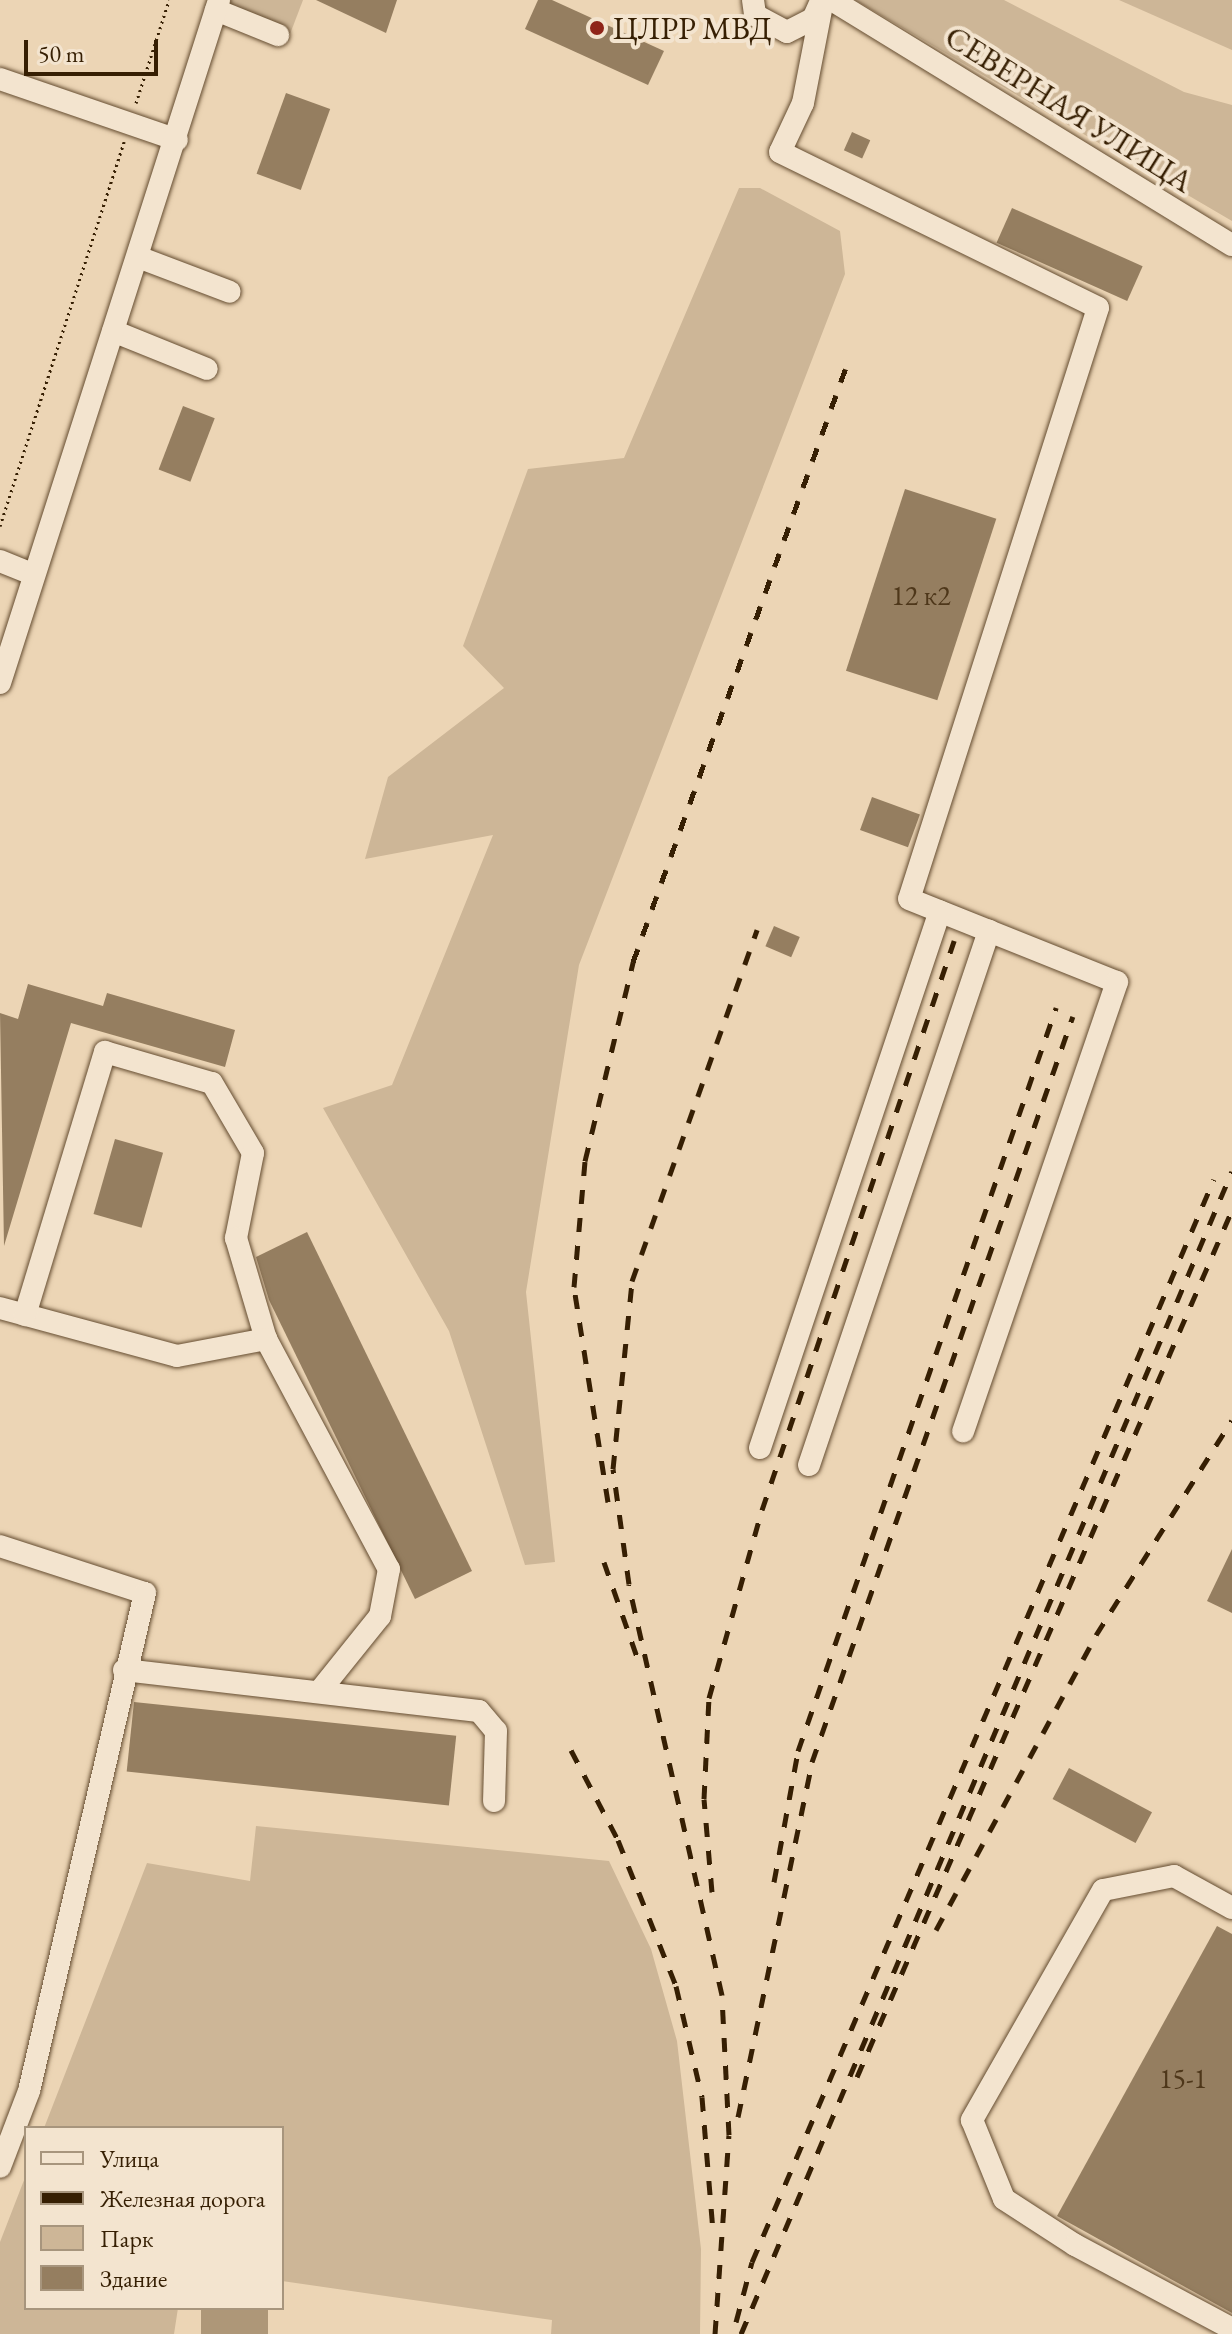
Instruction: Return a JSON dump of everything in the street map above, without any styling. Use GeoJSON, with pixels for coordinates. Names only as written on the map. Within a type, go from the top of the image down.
{"type":"FeatureCollection","features":[{"type":"Feature","properties":{"kind":"street"},"geometry":{"type":"LineString","coordinates":[[753,0],[755,15],[787,32],[813,19],[822,0]]}},
{"type":"Feature","properties":{"kind":"street"},"geometry":{"type":"LineString","coordinates":[[822,0],[803,103],[780,152],[1098,308],[909,899],[1117,982],[963,1431]]}},
{"type":"Feature","properties":{"kind":"street","name":"СЕВЕРНАЯ УЛИЦА"},"geometry":{"type":"LineString","coordinates":[[832,0],[1232,245]]}},
{"type":"Feature","properties":{"kind":"street"},"geometry":{"type":"LineString","coordinates":[[0,683],[218,5],[278,35]]}},
{"type":"Feature","properties":{"kind":"street"},"geometry":{"type":"LineString","coordinates":[[0,79],[128,127],[177,140]]}},
{"type":"Feature","properties":{"kind":"street"},"geometry":{"type":"LineString","coordinates":[[138,257],[230,292]]}},
{"type":"Feature","properties":{"kind":"street"},"geometry":{"type":"LineString","coordinates":[[113,331],[207,369]]}},
{"type":"Feature","properties":{"kind":"street"},"geometry":{"type":"LineString","coordinates":[[0,561],[33,574]]}},
{"type":"Feature","properties":{"kind":"street"},"geometry":{"type":"LineString","coordinates":[[760,1448],[940,911]]}},
{"type":"Feature","properties":{"kind":"street"},"geometry":{"type":"LineString","coordinates":[[809,1465],[989,931]]}},
{"type":"Feature","properties":{"kind":"street"},"geometry":{"type":"LineString","coordinates":[[25,1315],[105,1052],[212,1083],[253,1153],[236,1238],[266,1339],[389,1569],[380,1616],[319,1692]]}},
{"type":"Feature","properties":{"kind":"street"},"geometry":{"type":"LineString","coordinates":[[0,1308],[177,1356],[266,1339]]}},
{"type":"Feature","properties":{"kind":"street"},"geometry":{"type":"LineString","coordinates":[[0,1546],[145,1593],[124,1670],[100,1802],[33,2076],[0,2167]]}},
{"type":"Feature","properties":{"kind":"street"},"geometry":{"type":"LineString","coordinates":[[124,1670],[479,1711],[496,1731],[494,1801]]}},
{"type":"Feature","properties":{"kind":"street"},"geometry":{"type":"LineString","coordinates":[[1232,1908],[1174,1876],[1103,1890],[972,2120],[1004,2199],[1075,2245],[1232,2329]]}},
{"type":"Feature","properties":{"kind":"path"},"geometry":{"type":"LineString","coordinates":[[0,526],[169,0]]}},
{"type":"Feature","properties":{"kind":"green space"},"geometry":{"type":"Polygon","coordinates":[[[231,0],[303,0],[287,42],[228,15],[231,0]]]}},
{"type":"Feature","properties":{"kind":"green space"},"geometry":{"type":"Polygon","coordinates":[[[855,0],[1004,0],[1184,92],[1232,105],[1232,221],[855,0]]]}},
{"type":"Feature","properties":{"kind":"green space"},"geometry":{"type":"Polygon","coordinates":[[[1119,0],[1232,0],[1232,50],[1119,0]]]}},
{"type":"Feature","properties":{"kind":"green space"},"geometry":{"type":"Polygon","coordinates":[[[739,188],[760,188],[840,231],[845,274],[579,965],[526,1292],[555,1562],[525,1565],[449,1331],[323,1108],[392,1085],[493,835],[365,859],[388,777],[504,688],[463,646],[528,469],[624,458],[739,188]]]}},
{"type":"Feature","properties":{"kind":"green space"},"geometry":{"type":"Polygon","coordinates":[[[256,1826],[609,1861],[651,1949],[677,2041],[701,2249],[700,2334],[551,2334],[552,2320],[284,2281],[284,2126],[45,2126],[147,1863],[250,1881],[256,1826]]]}},
{"type":"Feature","properties":{"kind":"green space"},"geometry":{"type":"Polygon","coordinates":[[[24,2180],[24,2310],[178,2310],[174,2334],[0,2334],[0,2242],[24,2180]]]}},
{"type":"Feature","properties":{"kind":"shaded area"},"geometry":{"type":"Polygon","coordinates":[[[201,2310],[268,2310],[268,2334],[201,2334],[201,2310]]]}},
{"type":"Feature","properties":{"kind":"building"},"geometry":{"type":"Polygon","coordinates":[[[316,0],[397,0],[386,33],[316,0]]]}},
{"type":"Feature","properties":{"kind":"building"},"geometry":{"type":"Polygon","coordinates":[[[538,0],[552,0],[664,51],[648,85],[525,29],[538,0]]]}},
{"type":"Feature","properties":{"kind":"building"},"geometry":{"type":"Polygon","coordinates":[[[286,93],[330,109],[301,190],[257,174],[286,93]]]}},
{"type":"Feature","properties":{"kind":"building"},"geometry":{"type":"Polygon","coordinates":[[[852,132],[870,140],[862,158],[844,150],[852,132]]]}},
{"type":"Feature","properties":{"kind":"building"},"geometry":{"type":"Polygon","coordinates":[[[1012,208],[1143,266],[1127,301],[997,243],[1012,208]]]}},
{"type":"Feature","properties":{"kind":"building"},"geometry":{"type":"Polygon","coordinates":[[[183,406],[215,418],[190,482],[159,469],[183,406]]]}},
{"type":"Feature","properties":{"kind":"building"},"geometry":{"type":"Polygon","coordinates":[[[905,489],[996,519],[937,700],[846,671],[905,489]]]}},
{"type":"Feature","properties":{"kind":"building"},"geometry":{"type":"Polygon","coordinates":[[[872,797],[920,814],[908,847],[860,830],[872,797]]]}},
{"type":"Feature","properties":{"kind":"building"},"geometry":{"type":"Polygon","coordinates":[[[774,926],[800,937],[791,957],[765,946],[774,926]]]}},
{"type":"Feature","properties":{"kind":"building"},"geometry":{"type":"Polygon","coordinates":[[[28,984],[103,1006],[107,993],[235,1030],[225,1067],[71,1023],[4,1246],[0,1013],[18,1019],[28,984]]]}},
{"type":"Feature","properties":{"kind":"building"},"geometry":{"type":"Polygon","coordinates":[[[115,1139],[163,1153],[142,1228],[94,1214],[115,1139]]]}},
{"type":"Feature","properties":{"kind":"building"},"geometry":{"type":"Polygon","coordinates":[[[307,1232],[472,1571],[415,1599],[269,1300],[256,1257],[307,1232]]]}},
{"type":"Feature","properties":{"kind":"building"},"geometry":{"type":"Polygon","coordinates":[[[1232,1549],[1232,1613],[1207,1601],[1232,1549]]]}},
{"type":"Feature","properties":{"kind":"building"},"geometry":{"type":"Polygon","coordinates":[[[134,1702],[456,1736],[449,1805],[127,1772],[134,1702]]]}},
{"type":"Feature","properties":{"kind":"building"},"geometry":{"type":"Polygon","coordinates":[[[1069,1768],[1152,1812],[1136,1843],[1053,1799],[1069,1768]]]}},
{"type":"Feature","properties":{"kind":"building"},"geometry":{"type":"Polygon","coordinates":[[[1217,1926],[1232,1934],[1232,2313],[1057,2216],[1217,1926]]]}},
{"type":"Feature","properties":{"kind":"railway"},"geometry":{"type":"LineString","coordinates":[[608,1502],[574,1287],[585,1161],[633,962],[846,367]]}},
{"type":"Feature","properties":{"kind":"railway"},"geometry":{"type":"LineString","coordinates":[[715,2334],[729,2135],[722,1995],[629,1584],[613,1469],[632,1281],[757,930]]}},
{"type":"Feature","properties":{"kind":"railway"},"geometry":{"type":"LineString","coordinates":[[712,1892],[704,1799],[709,1698],[762,1510],[954,941]]}},
{"type":"Feature","properties":{"kind":"railway"},"geometry":{"type":"LineString","coordinates":[[774,1882],[798,1751],[1056,1008]]}},
{"type":"Feature","properties":{"kind":"railway"},"geometry":{"type":"LineString","coordinates":[[738,2117],[812,1762],[1073,1016]]}},
{"type":"Feature","properties":{"kind":"railway"},"geometry":{"type":"LineString","coordinates":[[741,2334],[1232,1171]]}},
{"type":"Feature","properties":{"kind":"railway"},"geometry":{"type":"LineString","coordinates":[[736,2322],[752,2262],[1214,1179]]}},
{"type":"Feature","properties":{"kind":"railway"},"geometry":{"type":"LineString","coordinates":[[857,2077],[1232,1210]]}},
{"type":"Feature","properties":{"kind":"railway"},"geometry":{"type":"LineString","coordinates":[[936,1930],[1096,1635],[1232,1420]]}},
{"type":"Feature","properties":{"kind":"railway"},"geometry":{"type":"LineString","coordinates":[[604,1562],[637,1657]]}},
{"type":"Feature","properties":{"kind":"railway"},"geometry":{"type":"LineString","coordinates":[[571,1750],[618,1840],[676,1986],[702,2097],[713,2231]]}},
{"type":"Feature","properties":{"kind":"place","name":"ЦЛРР МВД"},"geometry":{"type":"Point","coordinates":[597,28]}}]}
